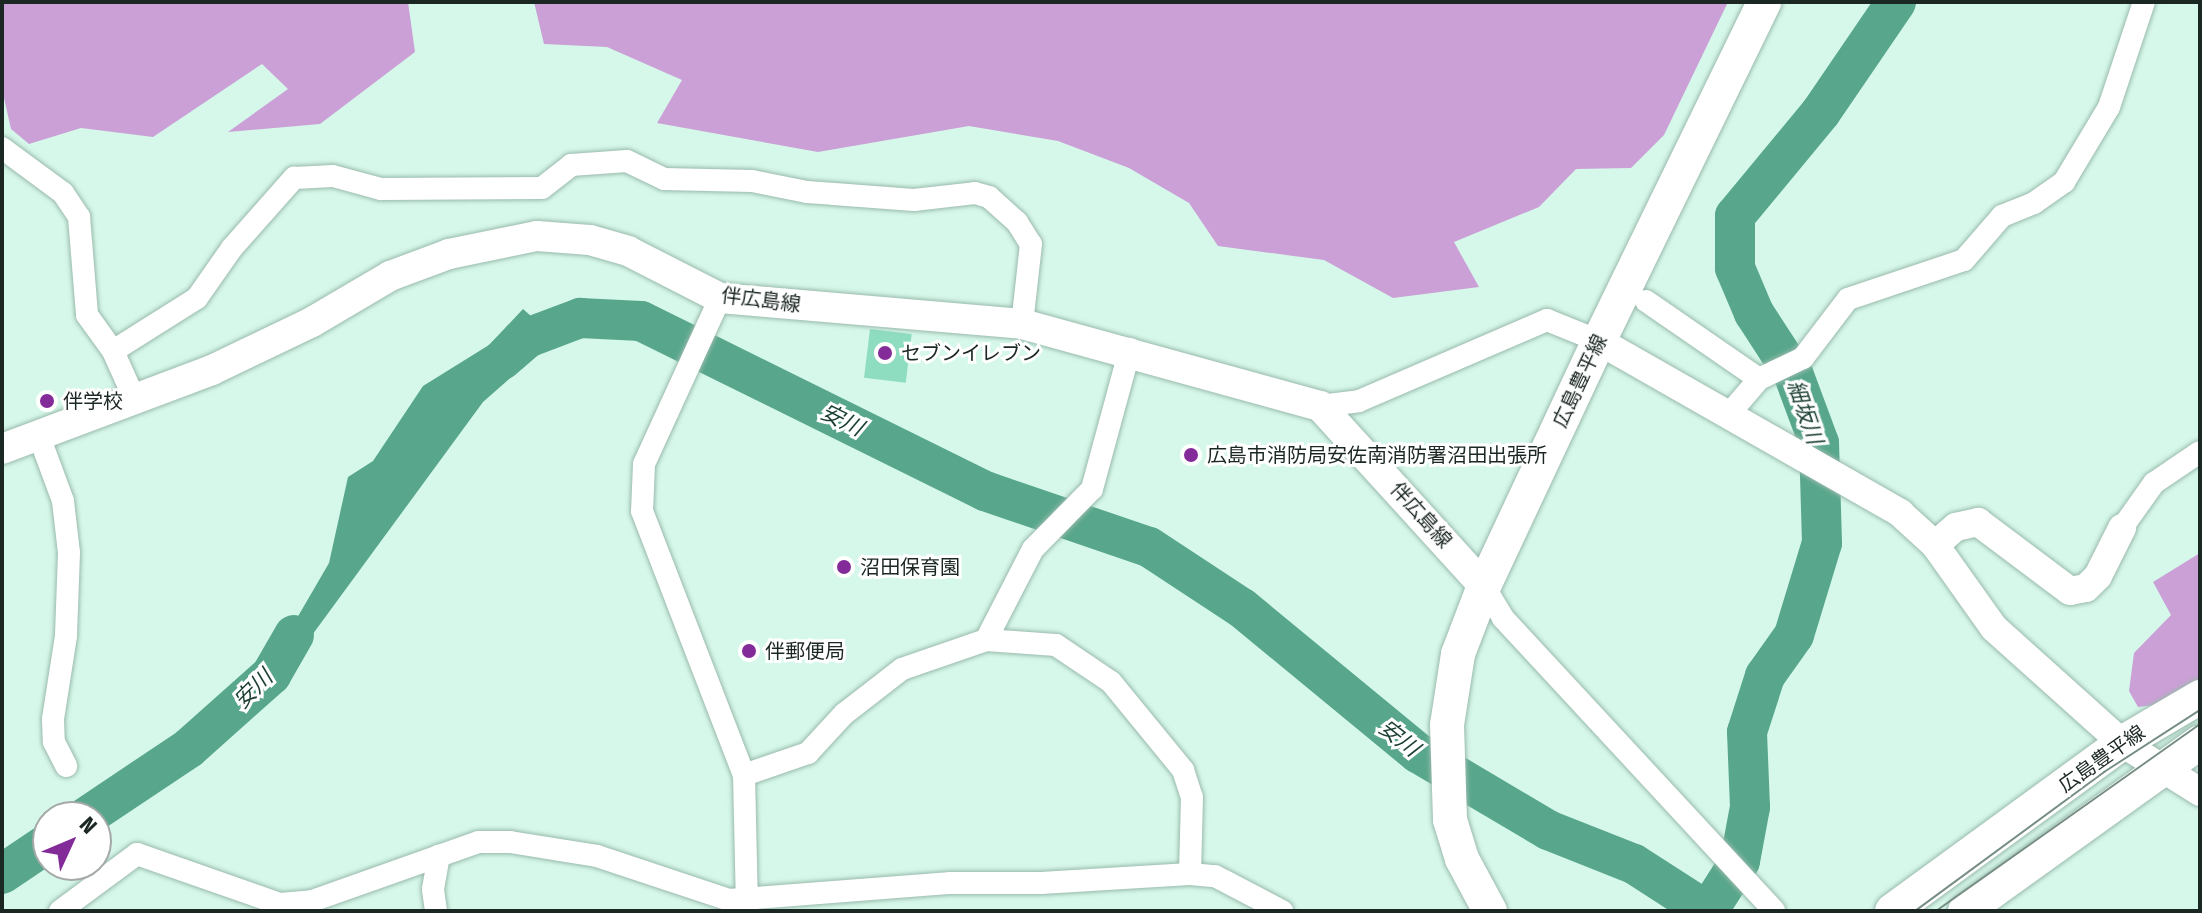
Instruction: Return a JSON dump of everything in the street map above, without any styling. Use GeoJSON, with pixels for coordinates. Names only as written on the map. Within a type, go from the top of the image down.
{"type":"FeatureCollection","features":[{"type":"Feature","properties":{"kind":"main road","name":"広島豊平線"},"geometry":{"type":"LineString","coordinates":[[1490,911],[1462,859],[1450,820],[1447,725],[1458,654],[1484,586],[1764,2]]}},
{"type":"Feature","properties":{"kind":"main road","name":"伴広島線"},"geometry":{"type":"LineString","coordinates":[[2,449],[212,370],[312,322],[390,276],[449,254],[537,236],[590,240],[628,251],[717,306],[1022,324],[1130,349],[1320,406],[1484,586]]}},
{"type":"Feature","properties":{"kind":"main road","name":"広島豊平線"},"geometry":{"type":"LineString","coordinates":[[1892,911],[2122,743],[2200,697]]}},
{"type":"Feature","properties":{"kind":"main road","name":"広島豊平線"},"geometry":{"type":"LineString","coordinates":[[1965,911],[2200,742]]}},
{"type":"Feature","properties":{"kind":"street"},"geometry":{"type":"LineString","coordinates":[[1730,413],[1766,377],[1803,358],[1848,299],[1964,260],[2002,216],[2034,203],[2064,182],[2109,107],[2144,2]]}},
{"type":"Feature","properties":{"kind":"street"},"geometry":{"type":"LineString","coordinates":[[2,148],[63,193],[79,217],[87,315],[113,351],[134,398]]}},
{"type":"Feature","properties":{"kind":"street"},"geometry":{"type":"LineString","coordinates":[[113,351],[197,298],[232,248],[294,178],[333,176],[381,189],[542,188],[571,165],[627,161],[664,179],[752,181],[807,192],[914,200],[975,193],[989,197],[1017,222],[1031,244],[1022,324]]}},
{"type":"Feature","properties":{"kind":"street"},"geometry":{"type":"LineString","coordinates":[[1646,301],[1766,377]]}},
{"type":"Feature","properties":{"kind":"street"},"geometry":{"type":"LineString","coordinates":[[717,306],[644,464],[642,511],[744,775],[748,906]]}},
{"type":"Feature","properties":{"kind":"street"},"geometry":{"type":"LineString","coordinates":[[1320,406],[1359,401],[1547,320],[1599,341],[1730,413],[1900,513],[1935,545],[1994,628],[2122,743],[2165,767],[2200,792]]}},
{"type":"Feature","properties":{"kind":"street"},"geometry":{"type":"LineString","coordinates":[[986,640],[1033,549],[1092,489],[1130,349]]}},
{"type":"Feature","properties":{"kind":"street"},"geometry":{"type":"LineString","coordinates":[[39,436],[63,501],[69,553],[66,636],[53,719],[54,742],[66,766]]}},
{"type":"Feature","properties":{"kind":"street"},"geometry":{"type":"LineString","coordinates":[[1935,545],[1956,527],[1978,522],[2070,591],[2086,588],[2098,576],[2122,528],[2154,483],[2200,452]]}},
{"type":"Feature","properties":{"kind":"street"},"geometry":{"type":"LineString","coordinates":[[1484,586],[1503,618],[1703,839],[1774,911]]}},
{"type":"Feature","properties":{"kind":"street"},"geometry":{"type":"LineString","coordinates":[[744,775],[808,753],[844,714],[902,669],[986,640],[1056,645],[1111,682],[1183,770],[1192,797],[1190,874]]}},
{"type":"Feature","properties":{"kind":"street"},"geometry":{"type":"LineString","coordinates":[[60,911],[137,854],[280,904],[312,901],[479,842],[510,842],[597,856],[748,906],[951,883],[1041,883],[1190,874],[1215,876],[1282,911]]}},
{"type":"Feature","properties":{"kind":"street"},"geometry":{"type":"LineString","coordinates":[[436,911],[439,856]]}},
{"type":"Feature","properties":{"kind":"shaded area"},"geometry":{"type":"Polygon","coordinates":[[[2,2],[408,2],[415,52],[320,124],[228,132],[288,89],[262,64],[153,137],[81,128],[29,144],[11,129],[2,89],[2,2]]]}},
{"type":"Feature","properties":{"kind":"shaded area"},"geometry":{"type":"Polygon","coordinates":[[[534,2],[1728,2],[1664,135],[1631,168],[1576,169],[1539,207],[1454,242],[1479,287],[1393,298],[1324,260],[1218,246],[1189,203],[1129,168],[1058,141],[969,126],[818,152],[657,123],[682,80],[607,47],[544,44],[534,2]]]}},
{"type":"Feature","properties":{"kind":"shaded area"},"geometry":{"type":"Polygon","coordinates":[[[523,309],[556,338],[483,402],[274,687],[258,671],[286,637],[329,563],[348,477],[373,461],[423,386],[489,345],[523,309]]]}},
{"type":"Feature","properties":{"kind":"shaded area"},"geometry":{"type":"Polygon","coordinates":[[[2200,553],[2200,700],[2138,707],[2129,691],[2134,653],[2171,615],[2153,582],[2200,553]]]}},
{"type":"Feature","properties":{"kind":"building"},"geometry":{"type":"Polygon","coordinates":[[[870,329],[912,334],[906,383],[864,378],[870,329]]]}},
{"type":"Feature","properties":{"kind":"waterway","name":"細坂川"},"geometry":{"type":"LineString","coordinates":[[1708,911],[1740,861],[1750,807],[1747,732],[1765,676],[1794,635],[1822,543],[1819,443],[1793,373],[1754,313],[1735,268],[1735,216],[1821,112],[1896,2]]}},
{"type":"Feature","properties":{"kind":"waterway","name":"安川"},"geometry":{"type":"LineString","coordinates":[[502,360],[527,338],[580,318],[641,321],[985,491],[1149,547],[1242,608],[1418,753],[1548,830],[1634,864],[1707,911]]}},
{"type":"Feature","properties":{"kind":"waterway","name":"安川"},"geometry":{"type":"LineString","coordinates":[[110,801],[189,748],[271,675],[294,635]]}},
{"type":"Feature","properties":{"kind":"waterway","name":"安川"},"geometry":{"type":"LineString","coordinates":[[2,874],[32,854]]}},
{"type":"Feature","properties":{"kind":"tram line"},"geometry":{"type":"LineString","coordinates":[[1915,911],[2104,772],[2200,710]]}},
{"type":"Feature","properties":{"kind":"tram line"},"geometry":{"type":"LineString","coordinates":[[1936,911],[2200,724]]}},
{"type":"Feature","properties":{"kind":"place","name":"セブンイレブン"},"geometry":{"type":"Point","coordinates":[885,353]}},
{"type":"Feature","properties":{"kind":"place","name":"伴学校"},"geometry":{"type":"Point","coordinates":[47,401]}},
{"type":"Feature","properties":{"kind":"place","name":"広島市消防局安佐南消防署沼田出張所"},"geometry":{"type":"Point","coordinates":[1191,455]}},
{"type":"Feature","properties":{"kind":"place","name":"沼田保育園"},"geometry":{"type":"Point","coordinates":[844,567]}},
{"type":"Feature","properties":{"kind":"place","name":"伴郵便局"},"geometry":{"type":"Point","coordinates":[749,651]}}]}
